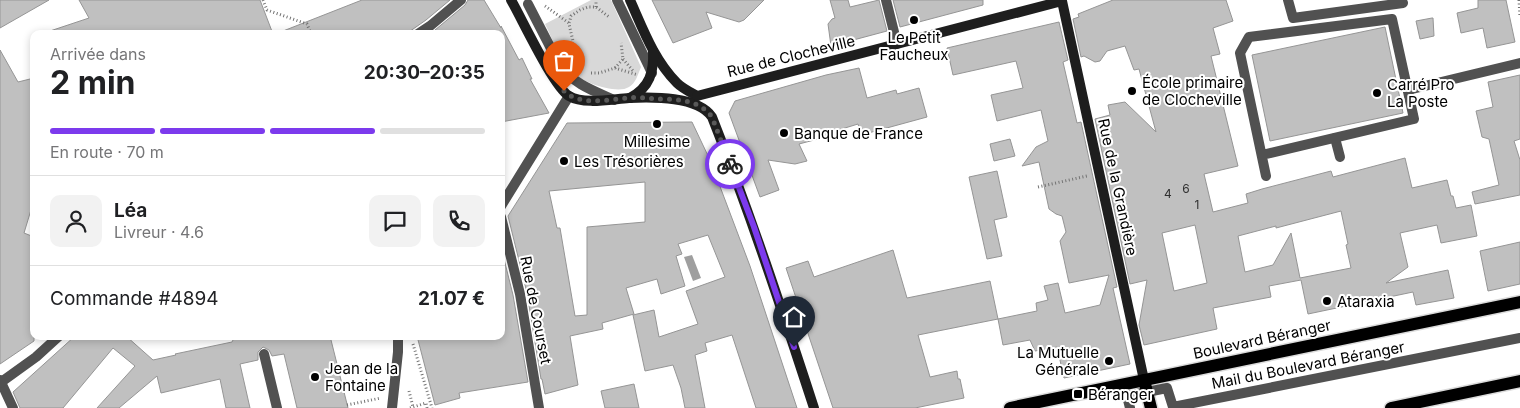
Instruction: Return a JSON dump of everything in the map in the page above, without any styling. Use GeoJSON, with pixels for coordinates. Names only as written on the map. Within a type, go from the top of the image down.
{"type":"FeatureCollection","features":[{"type":"Feature","properties":{"kind":"main road"},"geometry":{"type":"LineString","coordinates":[[512,0],[558,85],[569,96],[589,100],[630,98],[696,100]]}},
{"type":"Feature","properties":{"kind":"main road"},"geometry":{"type":"LineString","coordinates":[[630,0],[653,50],[665,69],[712,117],[776,290],[814,408]]}},
{"type":"Feature","properties":{"kind":"main road","name":"Rue de Clocheville"},"geometry":{"type":"LineString","coordinates":[[696,100],[1064,0]]}},
{"type":"Feature","properties":{"kind":"main road","name":"Rue de la Grandière"},"geometry":{"type":"LineString","coordinates":[[1064,0],[1146,386]]}},
{"type":"Feature","properties":{"kind":"main road"},"geometry":{"type":"LineString","coordinates":[[630,98],[643,89],[652,73],[654,62],[653,50]]}},
{"type":"Feature","properties":{"kind":"main road","name":"Boulevard Béranger"},"geometry":{"type":"LineString","coordinates":[[1010,408],[1146,386],[1520,302]]}},
{"type":"Feature","properties":{"kind":"main road"},"geometry":{"type":"LineString","coordinates":[[1391,408],[1520,381]]}},
{"type":"Feature","properties":{"kind":"main road"},"geometry":{"type":"LineString","coordinates":[[1146,386],[1151,408]]}},
{"type":"Feature","properties":{"kind":"street"},"geometry":{"type":"LineString","coordinates":[[432,30],[461,0]]}},
{"type":"Feature","properties":{"kind":"street"},"geometry":{"type":"LineString","coordinates":[[617,0],[652,73]]}},
{"type":"Feature","properties":{"kind":"street"},"geometry":{"type":"LineString","coordinates":[[886,0],[897,44]]}},
{"type":"Feature","properties":{"kind":"street"},"geometry":{"type":"LineString","coordinates":[[1288,0],[1293,18],[1403,4]]}},
{"type":"Feature","properties":{"kind":"street"},"geometry":{"type":"LineString","coordinates":[[528,4],[560,66],[566,73],[584,86],[614,100]]}},
{"type":"Feature","properties":{"kind":"street"},"geometry":{"type":"LineString","coordinates":[[1262,155],[1414,120],[1392,19],[1249,37],[1240,53],[1266,176]]}},
{"type":"Feature","properties":{"kind":"street"},"geometry":{"type":"LineString","coordinates":[[1408,90],[1520,63]]}},
{"type":"Feature","properties":{"kind":"street"},"geometry":{"type":"LineString","coordinates":[[505,200],[569,96]]}},
{"type":"Feature","properties":{"kind":"street"},"geometry":{"type":"LineString","coordinates":[[1335,138],[1340,157]]}},
{"type":"Feature","properties":{"kind":"street","name":"Rue de Courset"},"geometry":{"type":"LineString","coordinates":[[505,233],[520,294],[539,408]]}},
{"type":"Feature","properties":{"kind":"street","name":"Mail du Boulevard Béranger"},"geometry":{"type":"LineString","coordinates":[[1130,408],[1127,396],[1146,386],[1167,388],[1173,407],[1520,338]]}},
{"type":"Feature","properties":{"kind":"street"},"geometry":{"type":"LineString","coordinates":[[13,408],[0,381],[36,357],[55,340]]}},
{"type":"Feature","properties":{"kind":"street"},"geometry":{"type":"LineString","coordinates":[[392,408],[398,340]]}},
{"type":"Feature","properties":{"kind":"street"},"geometry":{"type":"LineString","coordinates":[[264,354],[277,408]]}},
{"type":"Feature","properties":{"kind":"path"},"geometry":{"type":"LineString","coordinates":[[263,0],[267,10],[307,24],[309,30]]}},
{"type":"Feature","properties":{"kind":"path"},"geometry":{"type":"LineString","coordinates":[[596,0],[596,8]]}},
{"type":"Feature","properties":{"kind":"path"},"geometry":{"type":"LineString","coordinates":[[1519,0],[1520,17]]}},
{"type":"Feature","properties":{"kind":"path"},"geometry":{"type":"LineString","coordinates":[[569,24],[561,17],[571,16],[588,7],[596,8],[608,16],[613,23]]}},
{"type":"Feature","properties":{"kind":"path"},"geometry":{"type":"LineString","coordinates":[[571,16],[569,24],[573,41],[571,50],[578,66]]}},
{"type":"Feature","properties":{"kind":"path"},"geometry":{"type":"LineString","coordinates":[[618,36],[623,59],[635,73]]}},
{"type":"Feature","properties":{"kind":"path"},"geometry":{"type":"LineString","coordinates":[[585,70],[599,73],[615,68],[623,59]]}},
{"type":"Feature","properties":{"kind":"path"},"geometry":{"type":"LineString","coordinates":[[615,68],[640,76]]}},
{"type":"Feature","properties":{"kind":"path"},"geometry":{"type":"LineString","coordinates":[[1038,186],[1100,173]]}},
{"type":"Feature","properties":{"kind":"path"},"geometry":{"type":"LineString","coordinates":[[412,340],[432,408]]}},
{"type":"Feature","properties":{"kind":"path"},"geometry":{"type":"LineString","coordinates":[[410,408],[426,403],[427,408]]}},
{"type":"Feature","properties":{"kind":"shaded area"},"geometry":{"type":"Polygon","coordinates":[[[591,0],[611,0],[641,67],[635,81],[629,87],[623,89],[608,88],[583,80],[577,76],[563,61],[545,24],[591,0]]]}},
{"type":"Feature","properties":{"kind":"shaded area"},"geometry":{"type":"Polygon","coordinates":[[[692,255],[701,278],[693,281],[684,257],[692,255]]]}},
{"type":"Feature","properties":{"kind":"building"},"geometry":{"type":"Polygon","coordinates":[[[0,0],[49,0],[0,28],[0,0]]]}},
{"type":"Feature","properties":{"kind":"building"},"geometry":{"type":"Polygon","coordinates":[[[79,0],[260,0],[271,30],[53,30],[89,18],[79,0]]]}},
{"type":"Feature","properties":{"kind":"building"},"geometry":{"type":"Polygon","coordinates":[[[362,0],[450,0],[412,30],[286,30],[362,0]]]}},
{"type":"Feature","properties":{"kind":"building"},"geometry":{"type":"Polygon","coordinates":[[[468,0],[484,0],[503,30],[435,30],[465,5],[468,0]]]}},
{"type":"Feature","properties":{"kind":"building"},"geometry":{"type":"Polygon","coordinates":[[[652,0],[764,0],[744,20],[739,22],[706,12],[712,28],[673,43],[652,0]]]}},
{"type":"Feature","properties":{"kind":"building"},"geometry":{"type":"Polygon","coordinates":[[[830,0],[848,0],[850,7],[879,0],[887,31],[831,46],[828,24],[835,18],[830,0]]]}},
{"type":"Feature","properties":{"kind":"building","name":"Le Petit Faucheux"},"geometry":{"type":"Polygon","coordinates":[[[893,0],[983,0],[983,5],[900,27],[893,0]]]}},
{"type":"Feature","properties":{"kind":"building"},"geometry":{"type":"Polygon","coordinates":[[[1113,0],[1226,0],[1233,21],[1213,28],[1220,54],[1211,56],[1238,166],[1204,174],[1213,212],[1248,203],[1246,194],[1262,189],[1331,171],[1333,177],[1405,158],[1412,188],[1447,180],[1456,208],[1471,205],[1477,236],[1441,243],[1437,225],[1400,233],[1408,267],[1386,283],[1448,270],[1454,298],[1416,305],[1413,292],[1308,314],[1301,280],[1269,286],[1271,297],[1213,308],[1217,329],[1144,345],[1139,325],[1147,280],[1130,284],[1095,119],[1110,115],[1108,105],[1125,102],[1156,132],[1139,69],[1134,70],[1125,46],[1107,51],[1100,61],[1095,62],[1084,56],[1081,57],[1073,19],[1079,17],[1078,14],[1113,0]],[[1341,211],[1238,236],[1245,272],[1273,265],[1291,233],[1300,278],[1351,268],[1341,211]],[[1195,225],[1162,233],[1174,291],[1207,283],[1195,225]]]}},
{"type":"Feature","properties":{"kind":"building"},"geometry":{"type":"Polygon","coordinates":[[[1478,0],[1506,0],[1515,42],[1487,48],[1483,28],[1461,33],[1457,13],[1478,8],[1478,0]]]}},
{"type":"Feature","properties":{"kind":"building"},"geometry":{"type":"Polygon","coordinates":[[[1433,18],[1434,36],[1420,39],[1416,21],[1433,18]]]}},
{"type":"Feature","properties":{"kind":"building"},"geometry":{"type":"Polygon","coordinates":[[[1059,22],[1068,60],[1063,62],[1077,123],[1081,122],[1117,287],[1113,288],[1130,364],[1064,378],[1057,347],[1035,351],[1030,340],[1003,345],[998,319],[1037,311],[1036,303],[1048,300],[1044,286],[1058,283],[1065,313],[1100,305],[1109,275],[1069,283],[1060,241],[1066,232],[1062,216],[1049,209],[1039,162],[1022,166],[1036,147],[1048,141],[1041,110],[997,121],[991,95],[1023,88],[1016,61],[953,75],[947,48],[1059,22]]]}},
{"type":"Feature","properties":{"kind":"building"},"geometry":{"type":"Polygon","coordinates":[[[1385,27],[1403,113],[1270,141],[1252,55],[1385,27]]]}},
{"type":"Feature","properties":{"kind":"building"},"geometry":{"type":"Polygon","coordinates":[[[505,34],[519,60],[522,58],[532,79],[530,79],[549,113],[505,121],[505,34]]]}},
{"type":"Feature","properties":{"kind":"building"},"geometry":{"type":"Polygon","coordinates":[[[0,50],[18,82],[30,79],[30,213],[24,233],[30,235],[30,340],[34,341],[0,364],[0,50]]]}},
{"type":"Feature","properties":{"kind":"building","name":"Banque de France"},"geometry":{"type":"Polygon","coordinates":[[[859,68],[867,98],[896,90],[897,94],[919,88],[927,117],[861,135],[858,124],[832,132],[833,135],[799,144],[807,161],[795,164],[768,160],[779,190],[760,197],[729,113],[735,101],[826,75],[859,68]]]}},
{"type":"Feature","properties":{"kind":"building"},"geometry":{"type":"Polygon","coordinates":[[[1520,75],[1520,139],[1514,141],[1520,160],[1520,195],[1475,204],[1472,192],[1499,185],[1489,139],[1482,137],[1476,111],[1493,107],[1488,82],[1520,75]]]}},
{"type":"Feature","properties":{"kind":"building"},"geometry":{"type":"Polygon","coordinates":[[[692,122],[710,160],[750,266],[797,408],[756,408],[732,335],[705,343],[707,351],[695,355],[705,408],[685,408],[681,388],[673,365],[645,371],[633,315],[654,310],[659,337],[698,324],[686,291],[725,277],[708,235],[678,244],[682,254],[676,256],[685,286],[661,294],[657,279],[626,288],[634,314],[602,323],[603,329],[570,336],[578,385],[545,394],[527,293],[508,216],[567,123],[692,122]],[[645,182],[549,191],[557,228],[560,228],[575,316],[587,315],[587,227],[645,222],[645,182]]]}},
{"type":"Feature","properties":{"kind":"building"},"geometry":{"type":"Polygon","coordinates":[[[1010,139],[1015,156],[994,161],[990,144],[1010,139]]]}},
{"type":"Feature","properties":{"kind":"building"},"geometry":{"type":"Polygon","coordinates":[[[997,171],[1007,217],[994,220],[1002,256],[987,259],[969,177],[997,171]]]}},
{"type":"Feature","properties":{"kind":"building"},"geometry":{"type":"Polygon","coordinates":[[[1520,242],[1520,284],[1488,291],[1480,251],[1520,242]]]}},
{"type":"Feature","properties":{"kind":"building"},"geometry":{"type":"Polygon","coordinates":[[[893,250],[907,298],[990,281],[998,319],[918,335],[930,377],[957,371],[964,398],[915,408],[833,408],[786,268],[808,261],[814,277],[893,250]]]}},
{"type":"Feature","properties":{"kind":"building"},"geometry":{"type":"Polygon","coordinates":[[[505,263],[513,295],[528,382],[459,393],[460,398],[435,405],[418,340],[505,340],[505,263]]]}},
{"type":"Feature","properties":{"kind":"building"},"geometry":{"type":"Polygon","coordinates":[[[71,340],[130,340],[153,360],[232,342],[233,340],[331,340],[348,408],[297,408],[284,354],[272,356],[269,350],[263,347],[258,352],[258,360],[240,364],[250,408],[226,408],[220,379],[161,393],[157,376],[119,408],[97,408],[135,366],[113,348],[63,408],[20,408],[13,392],[71,340]]]}},
{"type":"Feature","properties":{"kind":"building"},"geometry":{"type":"Polygon","coordinates":[[[634,384],[639,408],[605,408],[601,391],[634,384]]]}},
{"type":"Feature","properties":{"kind":"way so far"},"geometry":{"type":"LineString","coordinates":[[564,91],[569,96],[578,99],[677,99],[696,104],[709,112],[712,117],[730,164]]}},
{"type":"Feature","properties":{"kind":"place","name":"Le Petit Faucheux"},"geometry":{"type":"Point","coordinates":[914,20]}},
{"type":"Feature","properties":{"kind":"place","name":"École primaire de Clocheville"},"geometry":{"type":"Point","coordinates":[1132,91]}},
{"type":"Feature","properties":{"kind":"place","name":"Carré Pro La Poste"},"geometry":{"type":"Point","coordinates":[1377,93]}},
{"type":"Feature","properties":{"kind":"place","name":"Millesime"},"geometry":{"type":"Point","coordinates":[657,124]}},
{"type":"Feature","properties":{"kind":"place","name":"Banque de France"},"geometry":{"type":"Point","coordinates":[784,133]}},
{"type":"Feature","properties":{"kind":"place","name":"Les Trésorières"},"geometry":{"type":"Point","coordinates":[564,161]}},
{"type":"Feature","properties":{"kind":"place","name":"Ataraxia"},"geometry":{"type":"Point","coordinates":[1327,301]}},
{"type":"Feature","properties":{"kind":"place","name":"La Mutuelle Générale"},"geometry":{"type":"Point","coordinates":[1109,361]}},
{"type":"Feature","properties":{"kind":"place","name":"Jean de la Fontaine"},"geometry":{"type":"Point","coordinates":[315,377]}},
{"type":"Feature","properties":{"kind":"place","name":"Béranger"},"geometry":{"type":"Point","coordinates":[1078,394]}},
{"type":"Feature","properties":{"kind":"route"},"geometry":{"type":"LineString","coordinates":[[730,164],[754,227],[794,347]]}}]}
